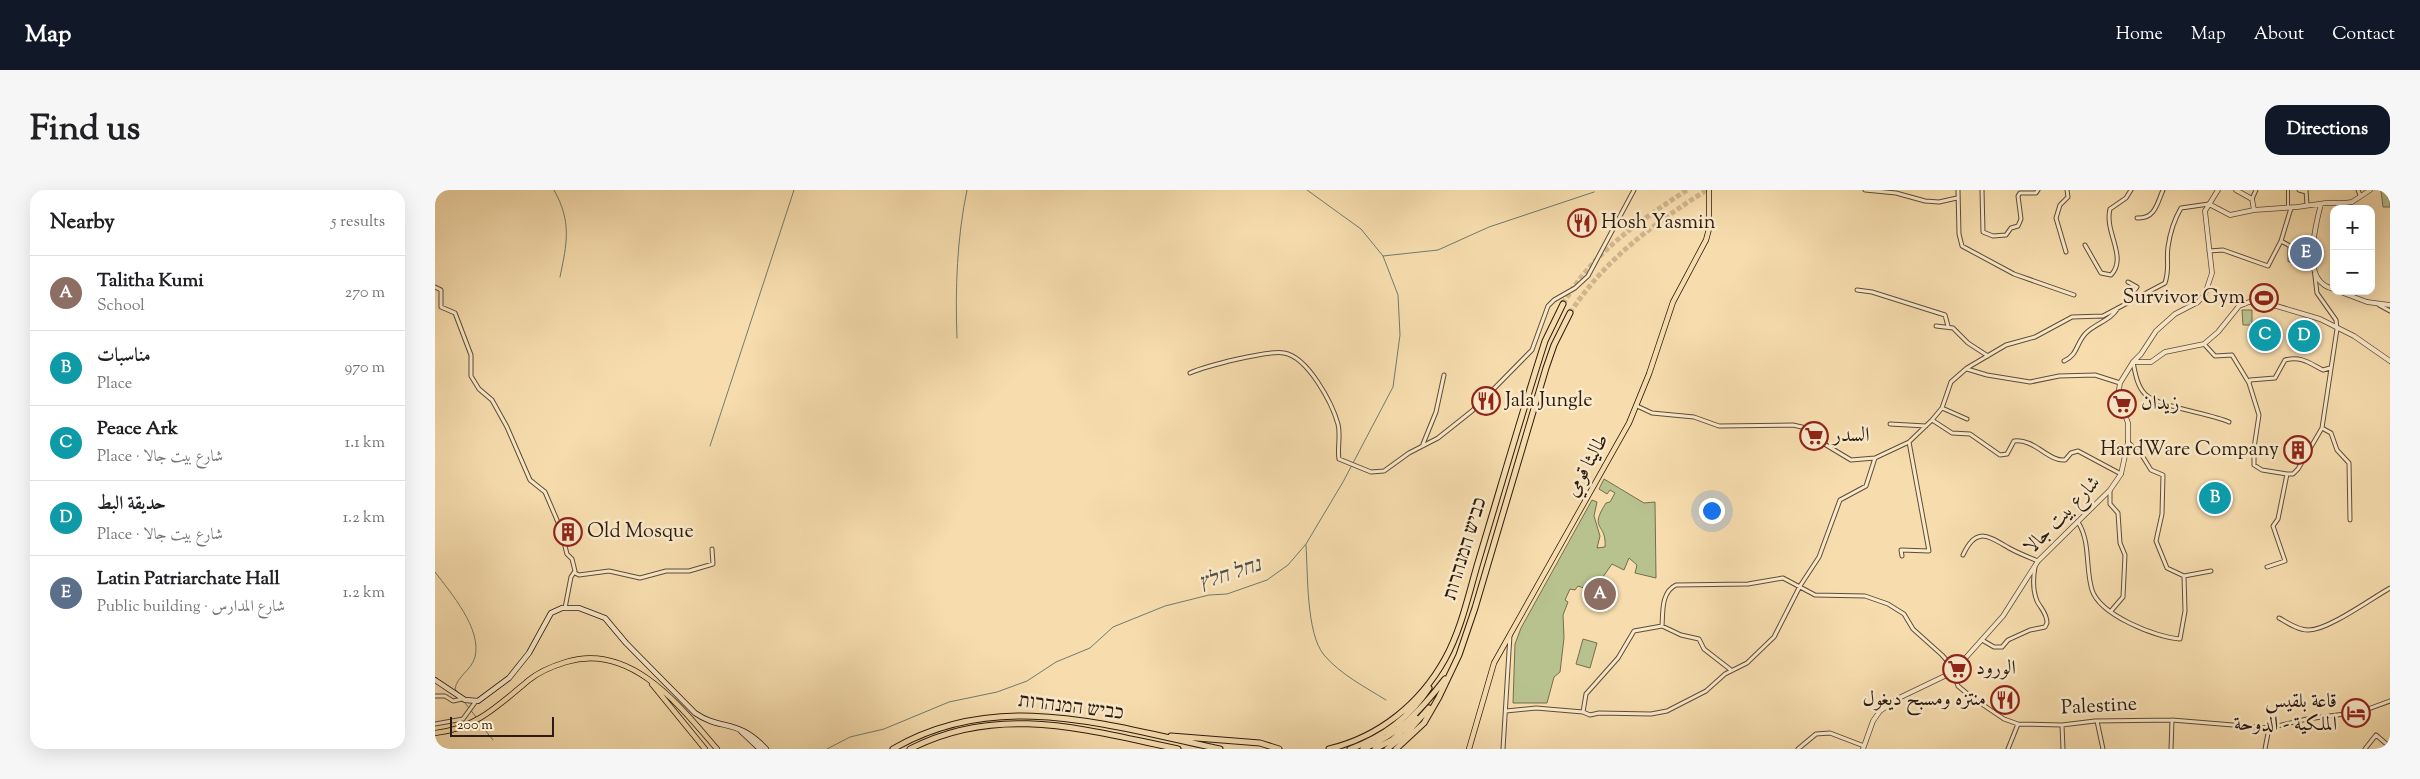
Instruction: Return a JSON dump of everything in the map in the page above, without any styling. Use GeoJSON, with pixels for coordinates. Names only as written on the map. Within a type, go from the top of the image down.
{"type":"FeatureCollection","features":[{"type":"Feature","properties":{"kind":"highway","name":"כביש המנהרות"},"geometry":{"type":"LineString","coordinates":[[1329,749],[1353,742],[1383,727],[1415,700],[1445,660],[1464,611],[1545,341],[1563,304]]}},
{"type":"Feature","properties":{"kind":"highway","name":"כביש המנהרות"},"geometry":{"type":"LineString","coordinates":[[1449,675],[1459,655],[1475,608],[1546,368],[1570,313]]}},
{"type":"Feature","properties":{"kind":"highway"},"geometry":{"type":"LineString","coordinates":[[1395,740],[1404,720],[1419,704],[1445,660]]}},
{"type":"Feature","properties":{"kind":"highway"},"geometry":{"type":"LineString","coordinates":[[1375,749],[1395,740],[1422,718],[1449,675]]}},
{"type":"Feature","properties":{"kind":"highway"},"geometry":{"type":"LineString","coordinates":[[1387,749],[1449,675]]}},
{"type":"Feature","properties":{"kind":"highway","name":"כביש המנהרות"},"geometry":{"type":"LineString","coordinates":[[893,749],[939,727],[971,719],[998,716],[1057,718],[1135,731],[1220,749]]}},
{"type":"Feature","properties":{"kind":"highway","name":"כביש המנהרות"},"geometry":{"type":"LineString","coordinates":[[909,749],[955,730],[1017,723],[1085,730],[1178,749]]}},
{"type":"Feature","properties":{"kind":"highway"},"geometry":{"type":"LineString","coordinates":[[1383,727],[1395,740]]}},
{"type":"Feature","properties":{"kind":"highway"},"geometry":{"type":"LineString","coordinates":[[1135,731],[1218,741],[1260,743],[1279,749]]}},
{"type":"Feature","properties":{"kind":"highway"},"geometry":{"type":"LineString","coordinates":[[1350,749],[1395,740]]}},
{"type":"Feature","properties":{"kind":"highway"},"geometry":{"type":"LineString","coordinates":[[1363,749],[1395,740]]}},
{"type":"Feature","properties":{"kind":"main road","name":"طاليثا قومي"},"geometry":{"type":"LineString","coordinates":[[1469,749],[1494,663],[1509,633],[1593,491],[1637,406],[1673,302],[1706,240],[1709,229],[1709,190]]}},
{"type":"Feature","properties":{"kind":"main road"},"geometry":{"type":"LineString","coordinates":[[435,680],[462,699],[476,701],[491,694],[509,678],[529,653],[551,613],[565,608],[579,608],[605,618],[626,643],[695,712],[708,720],[734,726],[752,734],[766,749]]}},
{"type":"Feature","properties":{"kind":"main road"},"geometry":{"type":"LineString","coordinates":[[435,733],[467,726],[481,719],[537,674],[571,660],[593,658],[614,661],[631,668],[663,690],[717,749]]}},
{"type":"Feature","properties":{"kind":"main road"},"geometry":{"type":"LineString","coordinates":[[648,679],[705,749]]}},
{"type":"Feature","properties":{"kind":"main road"},"geometry":{"type":"LineString","coordinates":[[734,726],[760,749]]}},
{"type":"Feature","properties":{"kind":"street"},"geometry":{"type":"LineString","coordinates":[[1190,373],[1230,360],[1284,353],[1290,355],[1310,371],[1323,390],[1338,425],[1339,459],[1362,469],[1379,473],[1423,445],[1438,438],[1473,411],[1530,352],[1546,309],[1554,300],[1575,288],[1588,276],[1634,190]]}},
{"type":"Feature","properties":{"kind":"street"},"geometry":{"type":"LineString","coordinates":[[1865,190],[1896,193],[1925,201],[1939,202],[1957,198]]}},
{"type":"Feature","properties":{"kind":"street"},"geometry":{"type":"LineString","coordinates":[[1958,190],[1959,234],[1965,248],[2013,274],[2074,295]]}},
{"type":"Feature","properties":{"kind":"street"},"geometry":{"type":"LineString","coordinates":[[1982,190],[1983,232],[1993,236],[2006,235],[2011,228],[2018,226],[2021,219],[2018,196],[2020,194],[2035,193],[2038,190]]}},
{"type":"Feature","properties":{"kind":"street"},"geometry":{"type":"LineString","coordinates":[[2066,252],[2056,218],[2060,206],[2068,197],[2067,190]]}},
{"type":"Feature","properties":{"kind":"street"},"geometry":{"type":"LineString","coordinates":[[2085,245],[2101,273],[2111,275],[2114,273],[2118,256],[2109,230],[2108,214],[2110,209],[2126,198],[2131,190]]}},
{"type":"Feature","properties":{"kind":"street"},"geometry":{"type":"LineString","coordinates":[[2137,218],[2143,218],[2153,213],[2163,190]]}},
{"type":"Feature","properties":{"kind":"street"},"geometry":{"type":"LineString","coordinates":[[1967,368],[1987,375],[2030,382],[2059,376],[2095,375],[2120,383],[2133,362],[2157,331],[2169,319],[2198,302],[2205,294],[2212,273],[2205,211],[2218,190]]}},
{"type":"Feature","properties":{"kind":"street"},"geometry":{"type":"LineString","coordinates":[[2236,190],[2252,199]]}},
{"type":"Feature","properties":{"kind":"street"},"geometry":{"type":"LineString","coordinates":[[2254,210],[2252,199],[2256,190]]}},
{"type":"Feature","properties":{"kind":"street"},"geometry":{"type":"LineString","coordinates":[[2209,251],[2223,250],[2268,266],[2281,241],[2290,208],[2288,190]]}},
{"type":"Feature","properties":{"kind":"street"},"geometry":{"type":"LineString","coordinates":[[2299,190],[2306,191],[2307,205]]}},
{"type":"Feature","properties":{"kind":"street"},"geometry":{"type":"LineString","coordinates":[[2357,190],[2360,195]]}},
{"type":"Feature","properties":{"kind":"street"},"geometry":{"type":"LineString","coordinates":[[1637,406],[1651,413],[1694,417],[1719,426],[1793,425],[1806,428],[1821,442],[1851,460],[1875,458],[1909,442],[1926,426],[1942,408],[1951,382],[1967,368],[2006,345],[2035,337],[2071,317],[2103,316],[2165,283],[2169,270],[2167,248],[2174,221],[2181,208],[2209,204],[2230,214],[2254,210],[2352,202],[2370,190]]}},
{"type":"Feature","properties":{"kind":"street"},"geometry":{"type":"LineString","coordinates":[[2203,344],[2215,356],[2231,354],[2249,383],[2259,416],[2254,448],[2255,465],[2262,470],[2293,474],[2299,469],[2321,428],[2337,329],[2336,320],[2317,293],[2314,268],[2315,229],[2321,204]]}},
{"type":"Feature","properties":{"kind":"street"},"geometry":{"type":"LineString","coordinates":[[2281,241],[2290,246],[2290,260],[2314,268],[2321,284],[2330,287]]}},
{"type":"Feature","properties":{"kind":"street"},"geometry":{"type":"LineString","coordinates":[[2127,282],[2137,287],[2137,290],[2130,296],[2131,300]]}},
{"type":"Feature","properties":{"kind":"street"},"geometry":{"type":"LineString","coordinates":[[435,287],[441,290],[441,307],[455,313],[471,355],[471,376],[474,382],[483,394],[492,400],[507,427],[530,480],[545,492],[575,573]]}},
{"type":"Feature","properties":{"kind":"street"},"geometry":{"type":"LineString","coordinates":[[1857,290],[1872,292],[1945,314],[1948,326]]}},
{"type":"Feature","properties":{"kind":"street"},"geometry":{"type":"LineString","coordinates":[[2350,295],[2379,305],[2390,312]]}},
{"type":"Feature","properties":{"kind":"street"},"geometry":{"type":"LineString","coordinates":[[2133,362],[2151,362],[2165,352],[2203,344],[2218,332],[2239,306],[2249,302],[2273,305],[2320,319],[2354,336],[2390,361]]}},
{"type":"Feature","properties":{"kind":"street"},"geometry":{"type":"LineString","coordinates":[[2379,305],[2390,305]]}},
{"type":"Feature","properties":{"kind":"street"},"geometry":{"type":"LineString","coordinates":[[2064,361],[2076,353],[2085,334],[2109,319],[2118,308]]}},
{"type":"Feature","properties":{"kind":"street"},"geometry":{"type":"LineString","coordinates":[[1936,326],[1953,328],[1968,343],[1988,356]]}},
{"type":"Feature","properties":{"kind":"street"},"geometry":{"type":"LineString","coordinates":[[2249,383],[2250,380],[2275,378],[2285,360],[2297,357],[2306,359],[2323,370],[2331,368]]}},
{"type":"Feature","properties":{"kind":"street"},"geometry":{"type":"LineString","coordinates":[[2133,362],[2137,378],[2146,396],[2160,403],[2187,408],[2229,422]]}},
{"type":"Feature","properties":{"kind":"street"},"geometry":{"type":"LineString","coordinates":[[1423,445],[1436,412],[1444,375]]}},
{"type":"Feature","properties":{"kind":"street","name":"شارع بيت جالا"},"geometry":{"type":"LineString","coordinates":[[1953,672],[2003,616],[2037,563],[2110,490],[2121,474],[2128,442],[2128,423],[2118,396],[2120,383]]}},
{"type":"Feature","properties":{"kind":"street"},"geometry":{"type":"LineString","coordinates":[[1942,408],[1967,419]]}},
{"type":"Feature","properties":{"kind":"street"},"geometry":{"type":"LineString","coordinates":[[1932,420],[1952,433],[1970,434],[2001,455],[2007,454],[2014,441],[2019,440],[2042,449],[2060,460],[2065,460],[2071,453],[2078,451],[2121,474]]}},
{"type":"Feature","properties":{"kind":"street"},"geometry":{"type":"LineString","coordinates":[[1890,424],[1926,426]]}},
{"type":"Feature","properties":{"kind":"street"},"geometry":{"type":"LineString","coordinates":[[2321,428],[2331,433],[2337,450],[2349,463],[2350,520]]}},
{"type":"Feature","properties":{"kind":"street"},"geometry":{"type":"LineString","coordinates":[[1902,556],[1901,550],[1929,551],[1909,442]]}},
{"type":"Feature","properties":{"kind":"street"},"geometry":{"type":"LineString","coordinates":[[2128,442],[2143,457],[2151,470],[2163,475],[2163,514],[2157,546],[2167,568],[2183,576],[2211,571]]}},
{"type":"Feature","properties":{"kind":"street"},"geometry":{"type":"LineString","coordinates":[[1506,712],[1537,708],[1583,712],[1589,715],[1599,713],[1658,713],[1676,707],[1706,690],[1731,670],[1747,663],[1774,637],[1800,586],[1819,557],[1840,500],[1866,486],[1875,458]]}},
{"type":"Feature","properties":{"kind":"street"},"geometry":{"type":"LineString","coordinates":[[2267,567],[2285,561],[2273,526],[2278,519],[2287,474]]}},
{"type":"Feature","properties":{"kind":"street"},"geometry":{"type":"LineString","coordinates":[[2110,490],[2110,504],[2118,512],[2120,543],[2125,555],[2125,592],[2111,612]]}},
{"type":"Feature","properties":{"kind":"street"},"geometry":{"type":"LineString","coordinates":[[2078,522],[2087,538],[2087,563],[2092,590],[2101,604],[2111,612],[2154,634],[2180,639],[2185,611],[2183,576]]}},
{"type":"Feature","properties":{"kind":"street"},"geometry":{"type":"LineString","coordinates":[[1963,555],[1974,538],[1982,535],[1994,538],[2037,563],[2035,592],[2038,602],[2045,612],[2047,623],[2045,627],[2030,630],[2008,640],[2002,647],[1995,647],[1983,640]]}},
{"type":"Feature","properties":{"kind":"street"},"geometry":{"type":"LineString","coordinates":[[575,573],[579,575],[609,571],[640,578],[666,571],[689,571],[713,564],[712,549]]}},
{"type":"Feature","properties":{"kind":"street"},"geometry":{"type":"LineString","coordinates":[[565,608],[571,578],[575,573]]}},
{"type":"Feature","properties":{"kind":"street","name":"Palestine"},"geometry":{"type":"LineString","coordinates":[[1662,626],[1665,598],[1671,587],[1676,585],[1748,584],[1783,578],[1815,595],[1865,596],[1888,604],[1904,614],[1913,629],[1942,655],[1959,686],[1970,696],[2004,719],[2018,724],[2062,725],[2097,721],[2172,720],[2269,728],[2307,719],[2360,712],[2390,701]]}},
{"type":"Feature","properties":{"kind":"street"},"geometry":{"type":"LineString","coordinates":[[2279,618],[2300,629],[2313,630],[2329,624],[2390,588]]}},
{"type":"Feature","properties":{"kind":"street"},"geometry":{"type":"LineString","coordinates":[[1583,712],[1586,694],[1618,658],[1635,631],[1662,626],[1681,635],[1699,639],[1704,649],[1731,670]]}},
{"type":"Feature","properties":{"kind":"street"},"geometry":{"type":"LineString","coordinates":[[1503,749],[1509,633]]}},
{"type":"Feature","properties":{"kind":"street"},"geometry":{"type":"LineString","coordinates":[[1797,749],[1816,734],[1830,733],[1864,747],[1873,721],[1880,711],[1901,697],[1953,672]]}},
{"type":"Feature","properties":{"kind":"street"},"geometry":{"type":"LineString","coordinates":[[435,696],[445,696],[453,701],[462,699]]}},
{"type":"Feature","properties":{"kind":"street"},"geometry":{"type":"LineString","coordinates":[[435,724],[463,718],[476,701]]}},
{"type":"Feature","properties":{"kind":"street"},"geometry":{"type":"LineString","coordinates":[[2171,749],[2172,720]]}},
{"type":"Feature","properties":{"kind":"street"},"geometry":{"type":"LineString","coordinates":[[2097,721],[2103,749]]}},
{"type":"Feature","properties":{"kind":"street"},"geometry":{"type":"LineString","coordinates":[[2008,749],[2018,724]]}},
{"type":"Feature","properties":{"kind":"street"},"geometry":{"type":"LineString","coordinates":[[2062,725],[2063,749]]}},
{"type":"Feature","properties":{"kind":"street"},"geometry":{"type":"LineString","coordinates":[[2265,749],[2269,728]]}},
{"type":"Feature","properties":{"kind":"street"},"geometry":{"type":"LineString","coordinates":[[2365,749],[2376,735],[2390,747]]}},
{"type":"Feature","properties":{"kind":"green space"},"geometry":{"type":"Polygon","coordinates":[[[2390,190],[2390,207],[2383,207],[2381,191],[2390,190]]]}},
{"type":"Feature","properties":{"kind":"green space"},"geometry":{"type":"Polygon","coordinates":[[[2242,310],[2252,310],[2252,325],[2243,325],[2242,310]]]}},
{"type":"Feature","properties":{"kind":"green space"},"geometry":{"type":"Polygon","coordinates":[[[1604,479],[1644,503],[1655,502],[1656,578],[1635,573],[1637,565],[1629,558],[1624,570],[1612,564],[1598,584],[1592,583],[1587,589],[1578,586],[1575,590],[1570,589],[1565,600],[1568,602],[1563,615],[1564,638],[1560,672],[1554,677],[1547,703],[1513,703],[1515,644],[1521,628],[1592,500],[1597,502],[1594,516],[1600,536],[1597,548],[1605,547],[1605,539],[1598,523],[1606,503],[1610,502],[1615,493],[1610,490],[1607,494],[1599,489],[1604,479]]]}},
{"type":"Feature","properties":{"kind":"green space"},"geometry":{"type":"Polygon","coordinates":[[[1583,639],[1597,643],[1590,668],[1576,664],[1583,639]]]}},
{"type":"Feature","properties":{"kind":"waterway"},"geometry":{"type":"LineString","coordinates":[[554,190],[564,212],[566,223],[565,254],[560,277]]}},
{"type":"Feature","properties":{"kind":"waterway"},"geometry":{"type":"LineString","coordinates":[[710,446],[794,190]]}},
{"type":"Feature","properties":{"kind":"waterway"},"geometry":{"type":"LineString","coordinates":[[957,338],[957,264],[967,190]]}},
{"type":"Feature","properties":{"kind":"waterway","name":"נחל חלץ"},"geometry":{"type":"LineString","coordinates":[[827,749],[850,737],[884,729],[949,702],[997,692],[1027,681],[1056,662],[1090,648],[1113,627],[1165,606],[1209,595],[1227,594],[1267,580],[1288,565],[1306,544],[1343,482],[1393,387],[1400,335],[1398,295],[1383,256],[1361,229],[1307,190]]}},
{"type":"Feature","properties":{"kind":"waterway"},"geometry":{"type":"LineString","coordinates":[[1383,256],[1438,250],[1489,227],[1594,192]]}},
{"type":"Feature","properties":{"kind":"waterway"},"geometry":{"type":"LineString","coordinates":[[1306,545],[1309,603],[1318,645],[1324,655],[1337,668],[1386,700]]}},
{"type":"Feature","properties":{"kind":"waterway"},"geometry":{"type":"LineString","coordinates":[[435,572],[464,612],[474,635],[475,657],[456,684],[455,689],[458,693]]}},
{"type":"Feature","properties":{"kind":"waterway"},"geometry":{"type":"LineString","coordinates":[[465,703],[476,717]]}},
{"type":"Feature","properties":{"kind":"waterway"},"geometry":{"type":"LineString","coordinates":[[478,721],[493,740]]}},
{"type":"Feature","properties":{"kind":"tunnel"},"geometry":{"type":"LineString","coordinates":[[1563,304],[1575,285],[1602,254],[1634,226],[1687,190]]}},
{"type":"Feature","properties":{"kind":"tunnel"},"geometry":{"type":"LineString","coordinates":[[1570,313],[1614,259],[1649,230],[1707,190]]}},
{"type":"Feature","properties":{"kind":"place","name":"Hosh Yasmin"},"geometry":{"type":"Point","coordinates":[1582,223]}},
{"type":"Feature","properties":{"kind":"place","name":"Latin Patriarchate Hall"},"geometry":{"type":"Point","coordinates":[2306,253]}},
{"type":"Feature","properties":{"kind":"place","name":"Survivor Gym"},"geometry":{"type":"Point","coordinates":[2264,298]}},
{"type":"Feature","properties":{"kind":"place","name":"Peace Ark"},"geometry":{"type":"Point","coordinates":[2265,335]}},
{"type":"Feature","properties":{"kind":"place","name":"حديقة البط"},"geometry":{"type":"Point","coordinates":[2304,336]}},
{"type":"Feature","properties":{"kind":"place","name":"Jala Jungle"},"geometry":{"type":"Point","coordinates":[1486,401]}},
{"type":"Feature","properties":{"kind":"place","name":"زيدان"},"geometry":{"type":"Point","coordinates":[2122,404]}},
{"type":"Feature","properties":{"kind":"place","name":"السدر"},"geometry":{"type":"Point","coordinates":[1814,436]}},
{"type":"Feature","properties":{"kind":"place","name":"HardWare Company"},"geometry":{"type":"Point","coordinates":[2298,450]}},
{"type":"Feature","properties":{"kind":"place","name":"مناسبات"},"geometry":{"type":"Point","coordinates":[2215,498]}},
{"type":"Feature","properties":{"kind":"place","name":"Old Mosque"},"geometry":{"type":"Point","coordinates":[568,532]}},
{"type":"Feature","properties":{"kind":"place","name":"Talitha Kumi"},"geometry":{"type":"Point","coordinates":[1600,594]}},
{"type":"Feature","properties":{"kind":"place","name":"الورود"},"geometry":{"type":"Point","coordinates":[1957,669]}},
{"type":"Feature","properties":{"kind":"place","name":"منتزه ومسبح ديغول"},"geometry":{"type":"Point","coordinates":[2005,700]}},
{"type":"Feature","properties":{"kind":"place","name":"قاعة بلقيس الملكية - الدوحة"},"geometry":{"type":"Point","coordinates":[2356,713]}}]}
